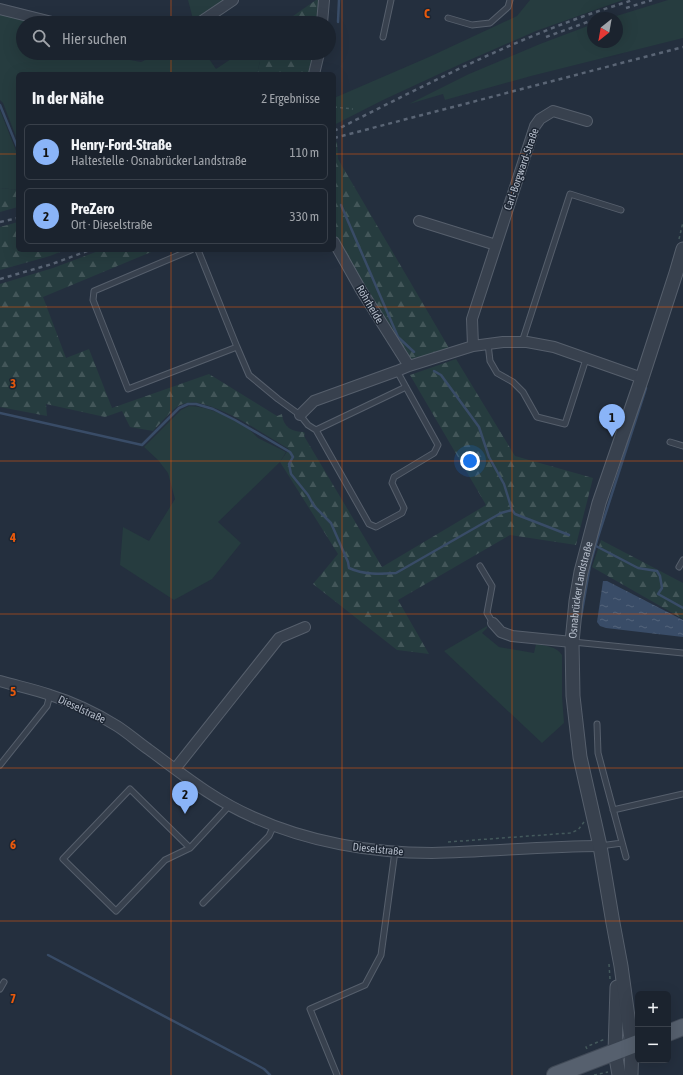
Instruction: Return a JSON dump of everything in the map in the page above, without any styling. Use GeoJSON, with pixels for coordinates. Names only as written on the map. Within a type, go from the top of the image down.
{"type":"FeatureCollection","features":[{"type":"Feature","properties":{"kind":"main road"},"geometry":{"type":"LineString","coordinates":[[671,1032],[683,1027]]}},
{"type":"Feature","properties":{"kind":"main road"},"geometry":{"type":"LineString","coordinates":[[554,1075],[635,1044]]}},
{"type":"Feature","properties":{"kind":"street"},"geometry":{"type":"LineString","coordinates":[[209,16],[233,0]]}},
{"type":"Feature","properties":{"kind":"street"},"geometry":{"type":"LineString","coordinates":[[323,16],[324,0]]}},
{"type":"Feature","properties":{"kind":"street"},"geometry":{"type":"LineString","coordinates":[[0,9],[28,16]]}},
{"type":"Feature","properties":{"kind":"street"},"geometry":{"type":"LineString","coordinates":[[314,72],[317,60]]}},
{"type":"Feature","properties":{"kind":"street","name":"Carl-Borgward-Straße"},"geometry":{"type":"LineString","coordinates":[[473,346],[472,319],[535,126],[540,118],[553,111],[587,121]]}},
{"type":"Feature","properties":{"kind":"street"},"geometry":{"type":"LineString","coordinates":[[419,221],[496,245]]}},
{"type":"Feature","properties":{"kind":"street","name":"Röhrheide"},"geometry":{"type":"LineString","coordinates":[[336,246],[361,290],[409,366]]}},
{"type":"Feature","properties":{"kind":"street","name":"Osnabrücker Landstraße"},"geometry":{"type":"LineString","coordinates":[[631,1075],[635,1044],[600,846],[580,757],[573,696],[572,642],[576,601],[581,572],[599,504],[642,378],[683,249]]}},
{"type":"Feature","properties":{"kind":"street"},"geometry":{"type":"LineString","coordinates":[[300,415],[314,401],[409,366],[473,346],[503,342],[527,342],[554,347],[642,378]]}},
{"type":"Feature","properties":{"kind":"street"},"geometry":{"type":"LineString","coordinates":[[493,623],[501,632],[512,636],[572,642]]}},
{"type":"Feature","properties":{"kind":"street"},"geometry":{"type":"LineString","coordinates":[[175,769],[279,638],[305,627]]}},
{"type":"Feature","properties":{"kind":"street","name":"Dieselstraße"},"geometry":{"type":"LineString","coordinates":[[0,681],[50,695],[84,709],[118,727],[199,787],[230,806],[254,818],[300,834],[340,844],[395,851],[437,852],[600,846]]}},
{"type":"Feature","properties":{"kind":"street","name":"Osnabrücker Landstraße"},"geometry":{"type":"LineString","coordinates":[[616,943],[617,994],[615,1052],[618,1072]]}},
{"type":"Feature","properties":{"kind":"lane"},"geometry":{"type":"LineString","coordinates":[[383,37],[391,0]]}},
{"type":"Feature","properties":{"kind":"lane"},"geometry":{"type":"LineString","coordinates":[[448,18],[472,25],[490,23],[508,7],[510,0]]}},
{"type":"Feature","properties":{"kind":"lane"},"geometry":{"type":"LineString","coordinates":[[522,342],[570,194],[621,210]]}},
{"type":"Feature","properties":{"kind":"lane"},"geometry":{"type":"LineString","coordinates":[[186,252],[94,291],[93,300],[128,389],[237,347]]}},
{"type":"Feature","properties":{"kind":"lane"},"geometry":{"type":"LineString","coordinates":[[199,252],[249,374],[278,399],[300,415],[308,425],[316,430],[369,524],[376,527],[402,513],[404,508],[392,483],[394,477],[434,453],[438,445],[397,371]]}},
{"type":"Feature","properties":{"kind":"lane"},"geometry":{"type":"LineString","coordinates":[[488,344],[490,361],[497,373],[513,382],[523,392],[537,417],[565,424],[586,359]]}},
{"type":"Feature","properties":{"kind":"lane"},"geometry":{"type":"LineString","coordinates":[[316,430],[406,387]]}},
{"type":"Feature","properties":{"kind":"lane"},"geometry":{"type":"LineString","coordinates":[[670,442],[683,446]]}},
{"type":"Feature","properties":{"kind":"lane"},"geometry":{"type":"LineString","coordinates":[[679,567],[683,560]]}},
{"type":"Feature","properties":{"kind":"lane"},"geometry":{"type":"LineString","coordinates":[[480,566],[492,586],[487,613],[493,623]]}},
{"type":"Feature","properties":{"kind":"lane"},"geometry":{"type":"LineString","coordinates":[[572,642],[683,653]]}},
{"type":"Feature","properties":{"kind":"lane"},"geometry":{"type":"LineString","coordinates":[[0,766],[47,706],[50,695]]}},
{"type":"Feature","properties":{"kind":"lane"},"geometry":{"type":"LineString","coordinates":[[597,724],[598,753],[626,857]]}},
{"type":"Feature","properties":{"kind":"lane"},"geometry":{"type":"LineString","coordinates":[[190,848],[130,789],[63,859],[116,911],[165,860],[190,848],[230,806]]}},
{"type":"Feature","properties":{"kind":"lane"},"geometry":{"type":"LineString","coordinates":[[613,810],[683,794]]}},
{"type":"Feature","properties":{"kind":"lane"},"geometry":{"type":"LineString","coordinates":[[203,903],[269,836],[274,825]]}},
{"type":"Feature","properties":{"kind":"lane"},"geometry":{"type":"LineString","coordinates":[[600,846],[622,842]]}},
{"type":"Feature","properties":{"kind":"lane"},"geometry":{"type":"LineString","coordinates":[[337,1075],[310,1009],[365,985],[381,955],[395,851]]}},
{"type":"Feature","properties":{"kind":"lane"},"geometry":{"type":"LineString","coordinates":[[0,989],[4,982]]}},
{"type":"Feature","properties":{"kind":"path"},"geometry":{"type":"LineString","coordinates":[[336,107],[353,109]]}},
{"type":"Feature","properties":{"kind":"path"},"geometry":{"type":"LineString","coordinates":[[444,842],[570,833],[578,830],[585,821]]}},
{"type":"Feature","properties":{"kind":"path"},"geometry":{"type":"LineString","coordinates":[[594,1075],[618,1072]]}},
{"type":"Feature","properties":{"kind":"green space"},"geometry":{"type":"Polygon","coordinates":[[[188,0],[228,0],[204,16],[192,16],[188,0]]]}},
{"type":"Feature","properties":{"kind":"green space"},"geometry":{"type":"Polygon","coordinates":[[[316,0],[322,0],[320,16],[293,16],[316,0]]]}},
{"type":"Feature","properties":{"kind":"green space"},"geometry":{"type":"Polygon","coordinates":[[[530,0],[623,0],[536,31],[383,100],[336,124],[336,97],[429,57],[517,16],[530,0]]]}},
{"type":"Feature","properties":{"kind":"green space"},"geometry":{"type":"Polygon","coordinates":[[[668,0],[683,0],[683,38],[531,76],[445,100],[443,94],[409,104],[469,74],[587,26],[587,48],[623,48],[623,14],[668,0]]]}},
{"type":"Feature","properties":{"kind":"green space"},"geometry":{"type":"Polygon","coordinates":[[[0,14],[16,18],[16,60],[130,60],[141,62],[145,60],[210,60],[216,69],[230,60],[260,60],[257,72],[16,72],[16,137],[3,103],[0,100],[0,14]]]}},
{"type":"Feature","properties":{"kind":"green space"},"geometry":{"type":"Polygon","coordinates":[[[260,60],[313,60],[310,72],[257,72],[260,60]]]}},
{"type":"Feature","properties":{"kind":"green space"},"geometry":{"type":"Polygon","coordinates":[[[0,110],[16,151],[16,190],[0,188],[0,110]]]}},
{"type":"Feature","properties":{"kind":"green space"},"geometry":{"type":"Polygon","coordinates":[[[336,142],[338,159],[449,348],[408,361],[336,237],[336,142]]]}},
{"type":"Feature","properties":{"kind":"green space"},"geometry":{"type":"Polygon","coordinates":[[[0,188],[16,190],[16,208],[0,212],[0,188]]]}},
{"type":"Feature","properties":{"kind":"green space"},"geometry":{"type":"Polygon","coordinates":[[[16,223],[16,252],[60,252],[0,270],[0,227],[16,223]]]}},
{"type":"Feature","properties":{"kind":"green space"},"geometry":{"type":"Polygon","coordinates":[[[96,252],[151,252],[43,297],[66,358],[89,349],[112,408],[209,374],[277,416],[282,414],[284,422],[289,428],[304,432],[304,436],[382,567],[486,505],[410,375],[456,359],[515,456],[593,478],[576,545],[510,535],[398,600],[429,654],[397,650],[313,584],[338,554],[280,462],[289,449],[268,436],[221,410],[196,403],[180,405],[153,431],[130,427],[122,411],[105,417],[46,404],[47,416],[0,407],[0,284],[53,268],[96,252]]]}},
{"type":"Feature","properties":{"kind":"green space"},"geometry":{"type":"Polygon","coordinates":[[[189,406],[212,410],[228,417],[249,429],[258,438],[286,452],[280,462],[218,522],[241,543],[212,579],[174,600],[120,565],[123,527],[149,541],[175,499],[168,473],[158,460],[144,447],[181,410],[189,406]]]}},
{"type":"Feature","properties":{"kind":"green space"},"geometry":{"type":"Polygon","coordinates":[[[601,540],[683,583],[683,619],[592,567],[601,540]]]}},
{"type":"Feature","properties":{"kind":"green space"},"geometry":{"type":"Polygon","coordinates":[[[487,626],[482,633],[499,647],[534,653],[536,644],[554,648],[562,655],[562,696],[564,723],[542,743],[444,651],[487,626]]]}},
{"type":"Feature","properties":{"kind":"water"},"geometry":{"type":"Polygon","coordinates":[[[603,581],[607,581],[683,620],[683,637],[600,626],[597,622],[603,581]]]}},
{"type":"Feature","properties":{"kind":"waterway"},"geometry":{"type":"LineString","coordinates":[[338,22],[339,0]]}},
{"type":"Feature","properties":{"kind":"waterway"},"geometry":{"type":"LineString","coordinates":[[0,105],[16,144]]}},
{"type":"Feature","properties":{"kind":"waterway"},"geometry":{"type":"LineString","coordinates":[[341,205],[398,337],[414,352]]}},
{"type":"Feature","properties":{"kind":"waterway"},"geometry":{"type":"LineString","coordinates":[[434,371],[441,375],[479,427],[489,457],[504,484],[512,510],[515,514],[569,535]]}},
{"type":"Feature","properties":{"kind":"waterway"},"geometry":{"type":"LineString","coordinates":[[581,617],[590,565],[646,388]]}},
{"type":"Feature","properties":{"kind":"waterway"},"geometry":{"type":"LineString","coordinates":[[0,413],[142,445],[179,408],[188,404],[196,404],[213,409],[290,452],[293,457],[289,464],[291,474],[308,495],[314,506],[331,523],[348,562],[349,568],[360,572],[378,574],[396,573],[501,513],[512,510]]}},
{"type":"Feature","properties":{"kind":"waterway"},"geometry":{"type":"LineString","coordinates":[[594,545],[638,568],[657,571],[660,576],[662,588],[658,594],[683,608]]}},
{"type":"Feature","properties":{"kind":"waterway"},"geometry":{"type":"LineString","coordinates":[[48,955],[255,1064],[264,1069],[270,1075]]}},
{"type":"Feature","properties":{"kind":"railway"},"geometry":{"type":"LineString","coordinates":[[336,130],[453,72],[514,44],[597,11],[633,0]]}},
{"type":"Feature","properties":{"kind":"railway"},"geometry":{"type":"LineString","coordinates":[[626,8],[652,0]]}},
{"type":"Feature","properties":{"kind":"railway"},"geometry":{"type":"LineString","coordinates":[[546,37],[587,22]]}},
{"type":"Feature","properties":{"kind":"railway"},"geometry":{"type":"LineString","coordinates":[[336,137],[683,47]]}},
{"type":"Feature","properties":{"kind":"railway"},"geometry":{"type":"LineString","coordinates":[[0,222],[16,218]]}},
{"type":"Feature","properties":{"kind":"railway"},"geometry":{"type":"LineString","coordinates":[[0,279],[52,264],[85,252]]}},
{"type":"Feature","properties":{"kind":"place","name":"Henry-Ford-Straße"},"geometry":{"type":"Point","coordinates":[612,437]}},
{"type":"Feature","properties":{"kind":"place","name":"PreZero"},"geometry":{"type":"Point","coordinates":[185,814]}}]}
